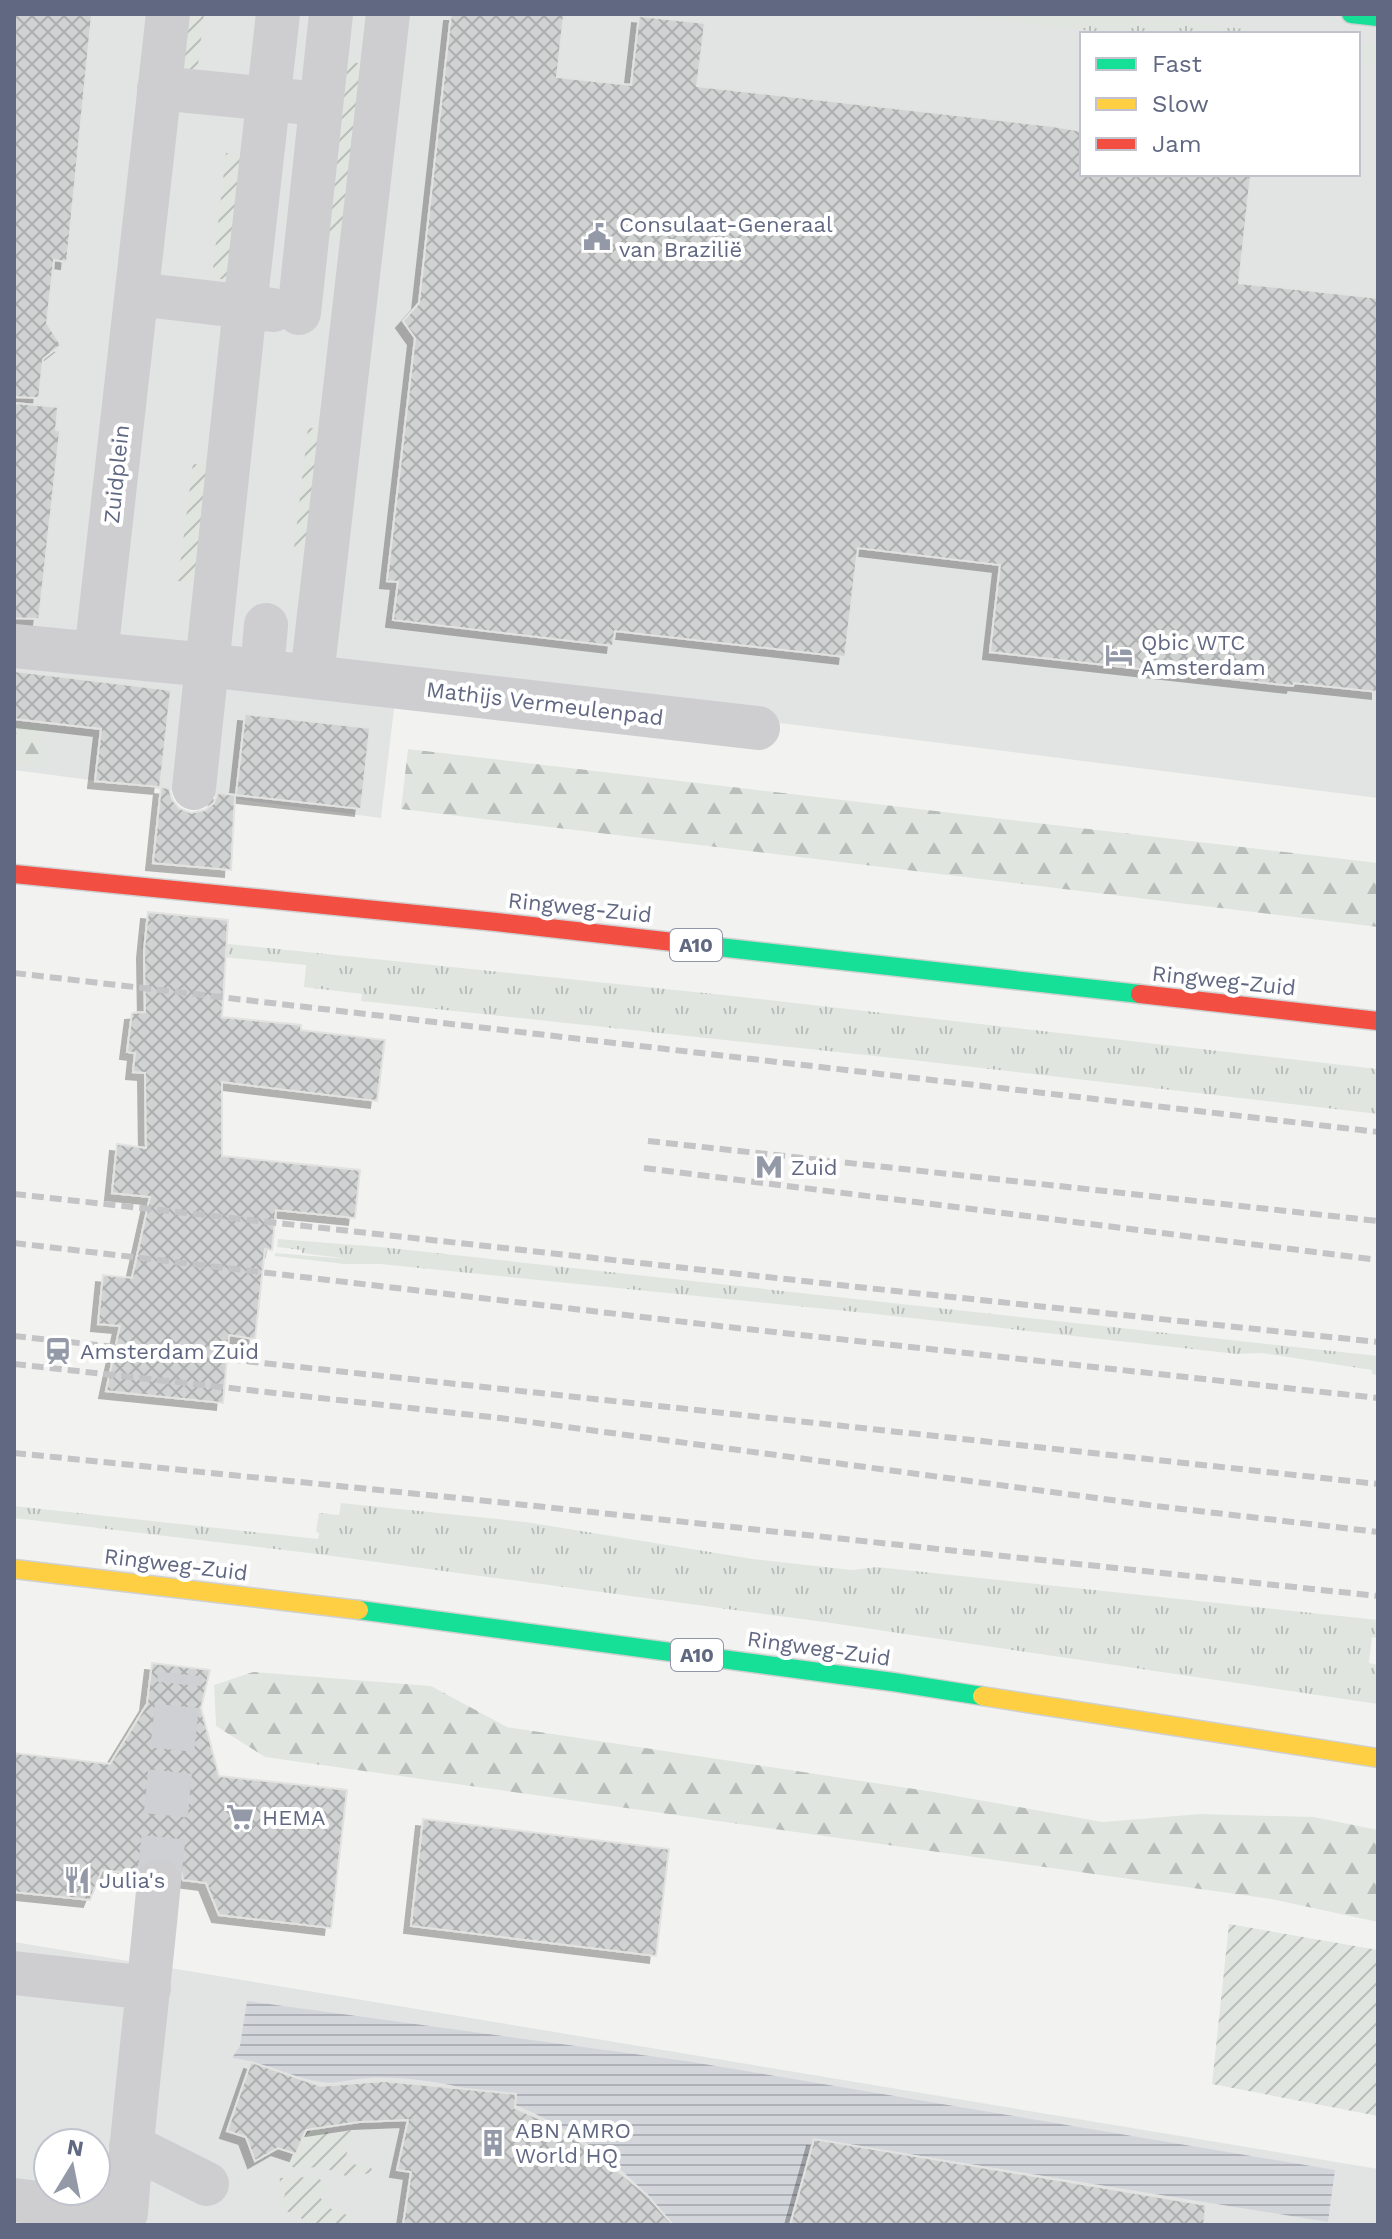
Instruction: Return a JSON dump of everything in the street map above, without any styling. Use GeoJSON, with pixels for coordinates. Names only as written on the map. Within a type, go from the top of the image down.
{"type":"FeatureCollection","features":[{"type":"Feature","properties":{"kind":"main road"},"geometry":{"type":"LineString","coordinates":[[1351,14],[1378,17]]}},
{"type":"Feature","properties":{"kind":"main road","name":"Ringweg-Zuid"},"geometry":{"type":"LineString","coordinates":[[14,874],[496,922],[1378,1021]]}},
{"type":"Feature","properties":{"kind":"main road","name":"Ringweg-Zuid"},"geometry":{"type":"LineString","coordinates":[[14,1569],[469,1623],[893,1682],[1378,1758]]}},
{"type":"Feature","properties":{"kind":"street","name":"Zuidplein"},"geometry":{"type":"LineString","coordinates":[[96,654],[168,14]]}},
{"type":"Feature","properties":{"kind":"street"},"geometry":{"type":"LineString","coordinates":[[194,788],[278,14]]}},
{"type":"Feature","properties":{"kind":"street"},"geometry":{"type":"LineString","coordinates":[[299,313],[331,14]]}},
{"type":"Feature","properties":{"kind":"street"},"geometry":{"type":"LineString","coordinates":[[14,646],[322,678],[352,320],[388,14]]}},
{"type":"Feature","properties":{"kind":"street"},"geometry":{"type":"LineString","coordinates":[[159,88],[321,105]]}},
{"type":"Feature","properties":{"kind":"street"},"geometry":{"type":"LineString","coordinates":[[137,294],[352,320]]}},
{"type":"Feature","properties":{"kind":"street"},"geometry":{"type":"LineString","coordinates":[[262,671],[266,625]]}},
{"type":"Feature","properties":{"kind":"street","name":"Mathijs Vermeulenpad"},"geometry":{"type":"LineString","coordinates":[[322,678],[758,728]]}},
{"type":"Feature","properties":{"kind":"street"},"geometry":{"type":"LineString","coordinates":[[14,2200],[127,2219],[131,2146],[159,1881]]}},
{"type":"Feature","properties":{"kind":"street"},"geometry":{"type":"LineString","coordinates":[[14,1973],[149,1988]]}},
{"type":"Feature","properties":{"kind":"street"},"geometry":{"type":"LineString","coordinates":[[131,2146],[207,2184]]}},
{"type":"Feature","properties":{"kind":"shaded area"},"geometry":{"type":"Polygon","coordinates":[[[14,14],[1378,14],[1378,798],[398,675],[381,818],[14,770],[14,14]]]}},
{"type":"Feature","properties":{"kind":"shaded area"},"geometry":{"type":"Polygon","coordinates":[[[14,1942],[1378,2169],[1378,2225],[14,2225],[14,1942]]]}},
{"type":"Feature","properties":{"kind":"shaded area"},"geometry":{"type":"Polygon","coordinates":[[[247,2001],[686,2061],[1335,2170],[1328,2222],[815,2139],[789,2225],[672,2225],[621,2170],[592,2147],[526,2109],[454,2086],[375,2078],[321,2082],[232,2058],[240,2046],[247,2001]]]}},
{"type":"Feature","properties":{"kind":"green space"},"geometry":{"type":"Polygon","coordinates":[[[185,14],[204,14],[197,73],[179,70],[185,14]]]}},
{"type":"Feature","properties":{"kind":"green space"},"geometry":{"type":"Polygon","coordinates":[[[955,14],[1117,14],[1269,32],[1099,32],[955,14]]]}},
{"type":"Feature","properties":{"kind":"green space"},"geometry":{"type":"Polygon","coordinates":[[[1360,43],[1378,46],[1378,65],[1360,62],[1360,43]]]}},
{"type":"Feature","properties":{"kind":"green space"},"geometry":{"type":"Polygon","coordinates":[[[348,62],[367,64],[346,238],[327,236],[348,62]]]}},
{"type":"Feature","properties":{"kind":"green space"},"geometry":{"type":"Polygon","coordinates":[[[226,153],[245,155],[230,280],[212,278],[226,153]]]}},
{"type":"Feature","properties":{"kind":"green space"},"geometry":{"type":"Polygon","coordinates":[[[308,428],[324,429],[310,551],[294,549],[308,428]]]}},
{"type":"Feature","properties":{"kind":"green space"},"geometry":{"type":"Polygon","coordinates":[[[193,464],[210,466],[195,583],[178,581],[193,464]]]}},
{"type":"Feature","properties":{"kind":"green space"},"geometry":{"type":"Polygon","coordinates":[[[14,724],[43,726],[47,768],[14,765],[14,724]]]}},
{"type":"Feature","properties":{"kind":"green space"},"geometry":{"type":"Polygon","coordinates":[[[408,749],[1378,863],[1378,927],[401,809],[408,749]]]}},
{"type":"Feature","properties":{"kind":"green space"},"geometry":{"type":"Polygon","coordinates":[[[142,935],[724,995],[1378,1069],[1378,1114],[361,1001],[362,994],[304,987],[306,965],[141,949],[142,935]]]}},
{"type":"Feature","properties":{"kind":"green space"},"geometry":{"type":"Polygon","coordinates":[[[278,1239],[381,1247],[1378,1356],[1378,1375],[1372,1374],[1372,1370],[1262,1353],[1237,1354],[856,1312],[275,1256],[275,1253],[349,1259],[277,1247],[278,1239]]]}},
{"type":"Feature","properties":{"kind":"green space"},"geometry":{"type":"Polygon","coordinates":[[[341,1503],[526,1522],[753,1559],[852,1570],[877,1567],[1378,1620],[1378,1638],[1372,1637],[1369,1663],[1378,1665],[1378,1704],[824,1622],[317,1554],[14,1518],[14,1506],[318,1539],[319,1513],[339,1515],[341,1503]]]}},
{"type":"Feature","properties":{"kind":"green space"},"geometry":{"type":"Polygon","coordinates":[[[253,1672],[431,1686],[507,1727],[934,1792],[1103,1822],[1200,1814],[1314,1817],[1378,1830],[1378,1922],[1271,1899],[265,1757],[216,1726],[214,1685],[253,1672]]]}},
{"type":"Feature","properties":{"kind":"green space"},"geometry":{"type":"Polygon","coordinates":[[[1229,1924],[1378,1950],[1378,2116],[1212,2084],[1229,1924]]]}},
{"type":"Feature","properties":{"kind":"green space"},"geometry":{"type":"Polygon","coordinates":[[[318,2128],[336,2136],[351,2130],[345,2163],[371,2167],[373,2173],[346,2176],[322,2167],[296,2168],[283,2164],[296,2154],[305,2131],[318,2128]]]}},
{"type":"Feature","properties":{"kind":"green space"},"geometry":{"type":"Polygon","coordinates":[[[317,2177],[325,2184],[324,2193],[318,2195],[329,2208],[352,2217],[323,2225],[279,2207],[285,2195],[279,2178],[317,2177]]]}},
{"type":"Feature","properties":{"kind":"building"},"geometry":{"type":"Polygon","coordinates":[[[14,14],[92,14],[67,262],[54,260],[47,323],[61,345],[43,359],[39,398],[14,397],[14,14]]]}},
{"type":"Feature","properties":{"kind":"building"},"geometry":{"type":"Polygon","coordinates":[[[451,14],[564,14],[557,77],[631,85],[639,16],[705,23],[697,86],[1080,131],[1080,176],[1251,176],[1239,283],[1378,298],[1378,692],[1294,683],[1293,686],[990,652],[1000,565],[858,548],[845,657],[615,631],[613,646],[393,620],[398,582],[387,581],[415,338],[403,321],[419,303],[451,14]]]}},
{"type":"Feature","properties":{"kind":"building"},"geometry":{"type":"Polygon","coordinates":[[[14,403],[58,407],[56,430],[60,431],[39,619],[14,618],[14,403]]]}},
{"type":"Feature","properties":{"kind":"building"},"geometry":{"type":"Polygon","coordinates":[[[14,671],[171,690],[160,787],[95,781],[101,729],[14,719],[14,671]]]}},
{"type":"Feature","properties":{"kind":"building"},"geometry":{"type":"Polygon","coordinates":[[[245,714],[370,728],[361,809],[236,795],[245,714]]]}},
{"type":"Feature","properties":{"kind":"building"},"geometry":{"type":"Polygon","coordinates":[[[161,787],[169,788],[179,808],[191,813],[205,810],[214,803],[218,793],[235,795],[231,870],[153,863],[161,787]]]}},
{"type":"Feature","properties":{"kind":"building"},"geometry":{"type":"Polygon","coordinates":[[[148,912],[228,920],[222,1017],[301,1025],[301,1030],[385,1040],[377,1101],[222,1082],[222,1156],[360,1170],[355,1218],[276,1210],[272,1250],[265,1249],[255,1339],[229,1335],[223,1403],[106,1391],[120,1326],[98,1324],[103,1275],[132,1278],[150,1197],[112,1193],[117,1144],[146,1148],[145,1073],[133,1072],[135,1053],[127,1052],[132,1013],[145,1012],[144,951],[148,912]]]}},
{"type":"Feature","properties":{"kind":"building"},"geometry":{"type":"Polygon","coordinates":[[[152,1663],[210,1670],[201,1708],[219,1776],[347,1790],[331,1928],[219,1915],[206,1883],[183,1880],[181,1870],[174,1861],[162,1856],[148,1859],[139,1866],[136,1874],[102,1870],[90,1900],[14,1892],[14,1753],[110,1764],[147,1704],[152,1663]]]}},
{"type":"Feature","properties":{"kind":"building"},"geometry":{"type":"Polygon","coordinates":[[[423,1819],[669,1849],[656,1956],[411,1926],[423,1819]]]}},
{"type":"Feature","properties":{"kind":"building","name":"ABN AMRO World HQ"},"geometry":{"type":"Polygon","coordinates":[[[251,2062],[321,2086],[384,2081],[516,2094],[515,2108],[587,2146],[647,2195],[673,2225],[403,2225],[411,2172],[397,2170],[408,2120],[359,2122],[306,2130],[296,2154],[278,2148],[255,2161],[246,2137],[227,2131],[251,2062]]]}},
{"type":"Feature","properties":{"kind":"building"},"geometry":{"type":"Polygon","coordinates":[[[814,2139],[1206,2205],[1204,2225],[790,2225],[814,2139]]]}},
{"type":"Feature","properties":{"kind":"tunnel"},"geometry":{"type":"LineString","coordinates":[[159,1881],[180,1674]]}},
{"type":"Feature","properties":{"kind":"railway"},"geometry":{"type":"LineString","coordinates":[[14,973],[1378,1132]]}},
{"type":"Feature","properties":{"kind":"railway"},"geometry":{"type":"LineString","coordinates":[[648,1141],[1378,1221]]}},
{"type":"Feature","properties":{"kind":"railway"},"geometry":{"type":"LineString","coordinates":[[644,1168],[1378,1260]]}},
{"type":"Feature","properties":{"kind":"railway"},"geometry":{"type":"LineString","coordinates":[[14,1194],[1378,1342]]}},
{"type":"Feature","properties":{"kind":"railway"},"geometry":{"type":"LineString","coordinates":[[14,1243],[719,1326],[1378,1398]]}},
{"type":"Feature","properties":{"kind":"railway"},"geometry":{"type":"LineString","coordinates":[[14,1336],[1378,1484]]}},
{"type":"Feature","properties":{"kind":"railway"},"geometry":{"type":"LineString","coordinates":[[14,1364],[500,1418],[1156,1506],[1378,1532]]}},
{"type":"Feature","properties":{"kind":"railway"},"geometry":{"type":"LineString","coordinates":[[14,1453],[1378,1596]]}},
{"type":"Feature","properties":{"kind":"traffic: fast"},"geometry":{"type":"LineString","coordinates":[[1351,14],[1378,17]]}},
{"type":"Feature","properties":{"kind":"traffic: fast"},"geometry":{"type":"LineString","coordinates":[[691,944],[1140,994]]}},
{"type":"Feature","properties":{"kind":"traffic: fast"},"geometry":{"type":"LineString","coordinates":[[359,1610],[982,1696]]}},
{"type":"Feature","properties":{"kind":"traffic: slow"},"geometry":{"type":"LineString","coordinates":[[14,1569],[359,1610]]}},
{"type":"Feature","properties":{"kind":"traffic: slow"},"geometry":{"type":"LineString","coordinates":[[982,1696],[1378,1758]]}},
{"type":"Feature","properties":{"kind":"traffic: jam"},"geometry":{"type":"LineString","coordinates":[[14,874],[691,944]]}},
{"type":"Feature","properties":{"kind":"traffic: jam"},"geometry":{"type":"LineString","coordinates":[[1140,994],[1378,1021]]}},
{"type":"Feature","properties":{"kind":"place","name":"Consulaat-Generaal van Brazilië"},"geometry":{"type":"Point","coordinates":[597,237]}},
{"type":"Feature","properties":{"kind":"place","name":"Qbic WTC Amsterdam"},"geometry":{"type":"Point","coordinates":[1119,655]}},
{"type":"Feature","properties":{"kind":"place","name":"Zuid"},"geometry":{"type":"Point","coordinates":[769,1167]}},
{"type":"Feature","properties":{"kind":"place","name":"Amsterdam Zuid"},"geometry":{"type":"Point","coordinates":[58,1351]}},
{"type":"Feature","properties":{"kind":"place","name":"HEMA"},"geometry":{"type":"Point","coordinates":[240,1817]}},
{"type":"Feature","properties":{"kind":"place","name":"Julia's"},"geometry":{"type":"Point","coordinates":[77,1880]}},
{"type":"Feature","properties":{"kind":"place","name":"ABN AMRO World HQ"},"geometry":{"type":"Point","coordinates":[493,2143]}}]}
